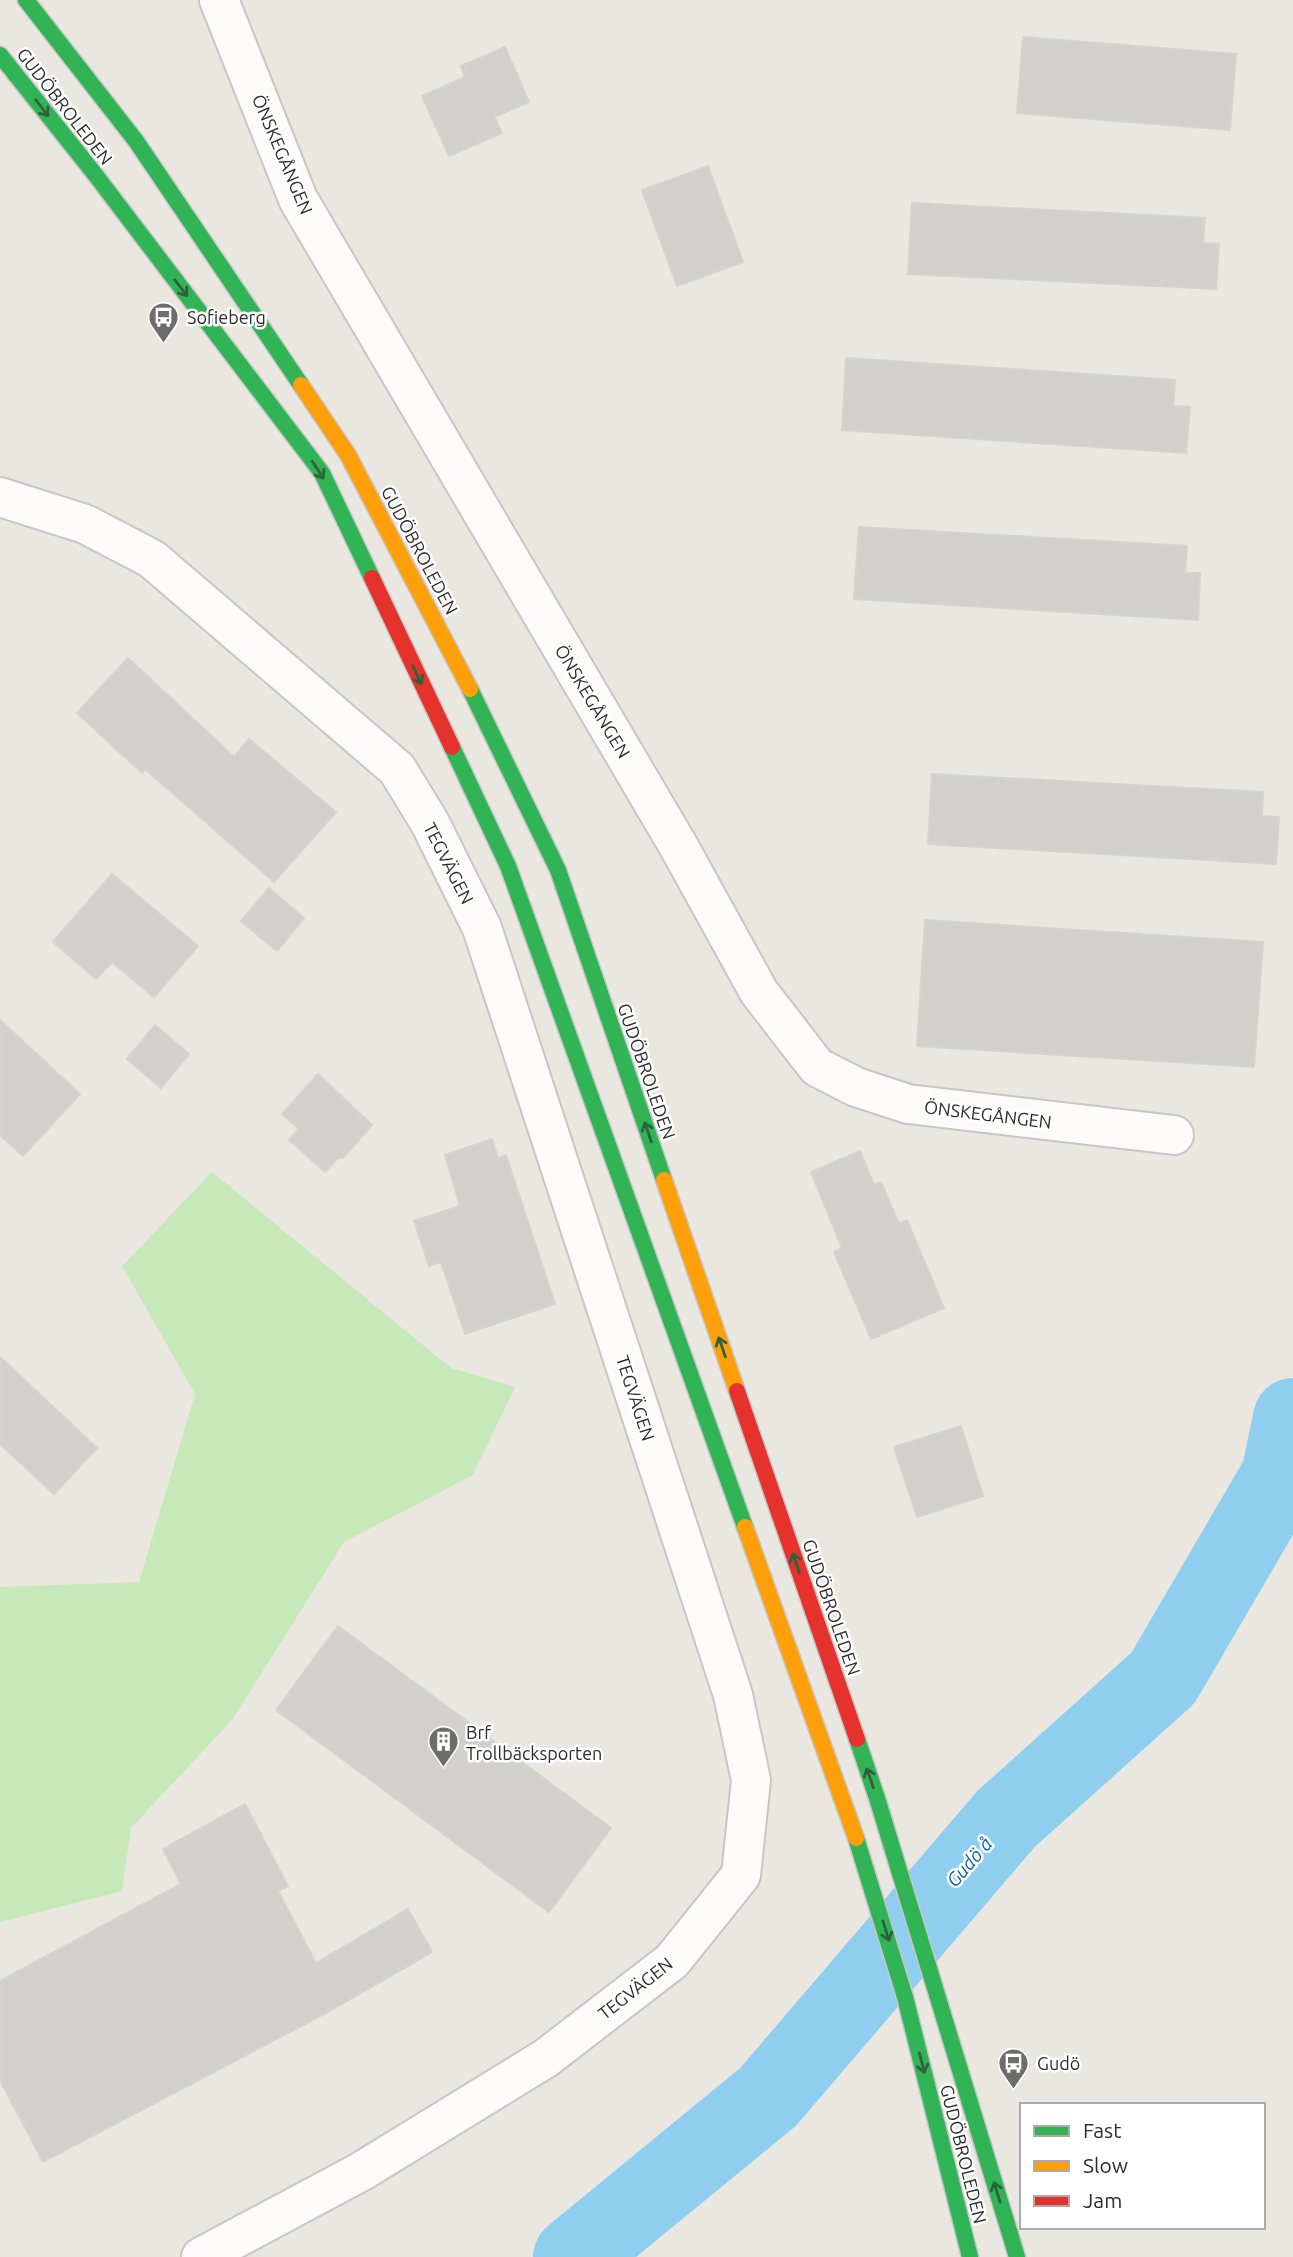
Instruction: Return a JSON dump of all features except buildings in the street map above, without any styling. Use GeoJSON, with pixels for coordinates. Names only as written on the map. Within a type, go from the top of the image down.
{"type":"FeatureCollection","features":[{"type":"Feature","properties":{"kind":"main road","name":"GUDÖBROLEDEN"},"geometry":{"type":"LineString","coordinates":[[26,0],[136,141],[348,454],[452,653],[558,870],[892,1842],[1017,2257]]}},
{"type":"Feature","properties":{"kind":"main road","name":"GUDÖBROLEDEN"},"geometry":{"type":"LineString","coordinates":[[0,55],[321,473],[508,866],[866,1866],[905,1997],[970,2257]]}},
{"type":"Feature","properties":{"kind":"street","name":"ÖNSKEGÅNGEN"},"geometry":{"type":"LineString","coordinates":[[219,0],[298,199],[679,847],[759,992],[817,1067],[856,1087],[908,1104],[1174,1135]]}},
{"type":"Feature","properties":{"kind":"street","name":"TEGVÄGEN"},"geometry":{"type":"LineString","coordinates":[[0,497],[85,524],[152,559],[397,769],[430,823],[482,928],[733,1695],[751,1780],[741,1875],[672,1961],[546,2057],[362,2171],[201,2257]]}},
{"type":"Feature","properties":{"kind":"green space"},"geometry":{"type":"Polygon","coordinates":[[[212,1172],[451,1368],[515,1387],[473,1475],[344,1542],[232,1720],[131,1828],[122,1891],[0,1922],[0,1587],[139,1582],[195,1394],[122,1266],[212,1172]]]}},
{"type":"Feature","properties":{"kind":"waterway","name":"Gudö å"},"geometry":{"type":"LineString","coordinates":[[573,2257],[768,2097],[1006,1819],[1163,1678],[1281,1476],[1293,1418]]}},
{"type":"Feature","properties":{"kind":"traffic: fast"},"geometry":{"type":"LineString","coordinates":[[26,0],[136,141],[301,385]]}},
{"type":"Feature","properties":{"kind":"traffic: fast"},"geometry":{"type":"LineString","coordinates":[[0,55],[94,173],[322,473],[372,578]]}},
{"type":"Feature","properties":{"kind":"traffic: fast"},"geometry":{"type":"LineString","coordinates":[[470,689],[558,870],[664,1180]]}},
{"type":"Feature","properties":{"kind":"traffic: fast"},"geometry":{"type":"LineString","coordinates":[[452,747],[508,866],[745,1527]]}},
{"type":"Feature","properties":{"kind":"traffic: fast"},"geometry":{"type":"LineString","coordinates":[[857,1739],[1017,2257]]}},
{"type":"Feature","properties":{"kind":"traffic: fast"},"geometry":{"type":"LineString","coordinates":[[856,1838],[905,1997],[970,2257]]}},
{"type":"Feature","properties":{"kind":"traffic: slow"},"geometry":{"type":"LineString","coordinates":[[301,385],[348,455],[470,689]]}},
{"type":"Feature","properties":{"kind":"traffic: slow"},"geometry":{"type":"LineString","coordinates":[[664,1180],[737,1391]]}},
{"type":"Feature","properties":{"kind":"traffic: slow"},"geometry":{"type":"LineString","coordinates":[[745,1527],[856,1838]]}},
{"type":"Feature","properties":{"kind":"traffic: jam"},"geometry":{"type":"LineString","coordinates":[[372,578],[452,747]]}},
{"type":"Feature","properties":{"kind":"traffic: jam"},"geometry":{"type":"LineString","coordinates":[[737,1391],[857,1739]]}},
{"type":"Feature","properties":{"kind":"place","name":"Sofieberg"},"geometry":{"type":"Point","coordinates":[164,344]}},
{"type":"Feature","properties":{"kind":"place","name":"Brf Trollbäcksporten"},"geometry":{"type":"Point","coordinates":[443,1769]}},
{"type":"Feature","properties":{"kind":"place","name":"Gudö"},"geometry":{"type":"Point","coordinates":[1014,2090]}}]}
